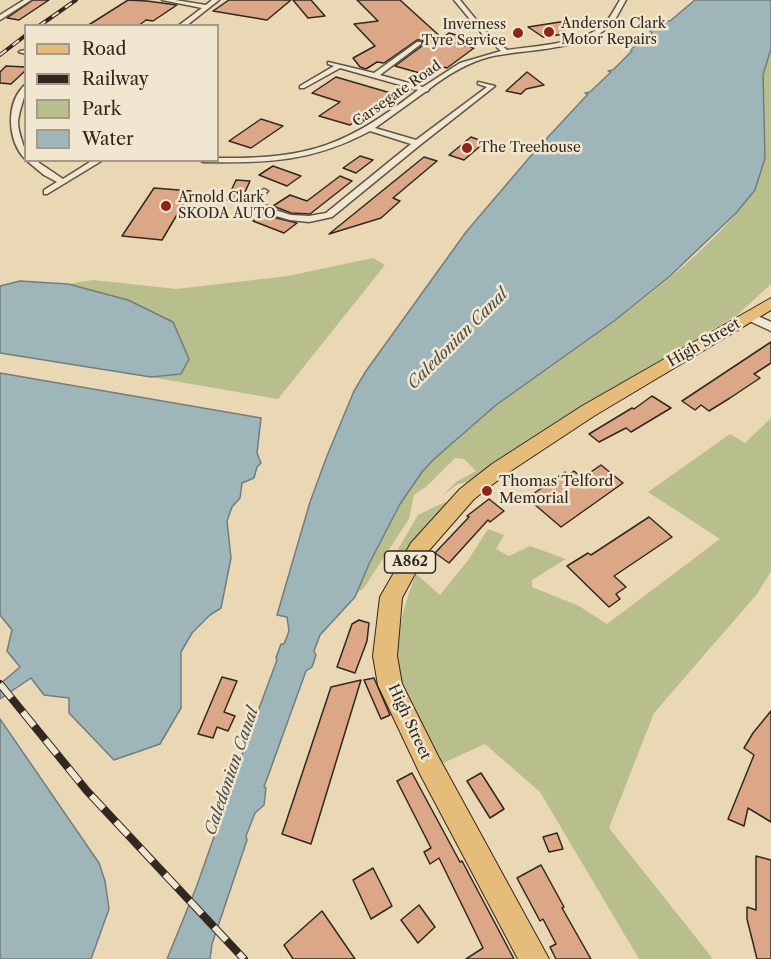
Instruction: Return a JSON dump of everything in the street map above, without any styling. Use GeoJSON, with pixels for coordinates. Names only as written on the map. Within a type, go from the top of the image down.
{"type":"FeatureCollection","features":[{"type":"Feature","properties":{"kind":"main road","name":"A862"},"geometry":{"type":"LineString","coordinates":[[749,316],[771,303]]}},
{"type":"Feature","properties":{"kind":"main road","name":"High Street"},"geometry":{"type":"LineString","coordinates":[[534,959],[429,765],[390,685],[385,656],[391,597],[418,549],[467,494],[499,469],[579,416],[749,316]]}},
{"type":"Feature","properties":{"kind":"street"},"geometry":{"type":"LineString","coordinates":[[0,18],[28,0]]}},
{"type":"Feature","properties":{"kind":"street"},"geometry":{"type":"LineString","coordinates":[[165,0],[207,6]]}},
{"type":"Feature","properties":{"kind":"street"},"geometry":{"type":"LineString","coordinates":[[184,24],[216,0]]}},
{"type":"Feature","properties":{"kind":"street"},"geometry":{"type":"LineString","coordinates":[[457,0],[485,34],[505,51]]}},
{"type":"Feature","properties":{"kind":"street","name":"Carsegate Road"},"geometry":{"type":"LineString","coordinates":[[219,160],[253,161],[299,157],[341,146],[371,129],[462,64],[505,51],[589,36],[609,22],[623,0]]}},
{"type":"Feature","properties":{"kind":"street"},"geometry":{"type":"LineString","coordinates":[[374,76],[419,43]]}},
{"type":"Feature","properties":{"kind":"street"},"geometry":{"type":"LineString","coordinates":[[330,63],[426,90]]}},
{"type":"Feature","properties":{"kind":"street"},"geometry":{"type":"LineString","coordinates":[[302,87],[339,66]]}},
{"type":"Feature","properties":{"kind":"street"},"geometry":{"type":"LineString","coordinates":[[264,191],[257,196],[255,202],[299,221],[314,220],[329,215],[417,143],[492,87],[480,83]]}},
{"type":"Feature","properties":{"kind":"street"},"geometry":{"type":"LineString","coordinates":[[24,89],[9,110],[5,125],[9,140],[17,155],[24,160]]}},
{"type":"Feature","properties":{"kind":"street"},"geometry":{"type":"LineString","coordinates":[[371,129],[417,143]]}},
{"type":"Feature","properties":{"kind":"street"},"geometry":{"type":"LineString","coordinates":[[26,162],[62,182]]}},
{"type":"Feature","properties":{"kind":"street"},"geometry":{"type":"LineString","coordinates":[[48,192],[96,162]]}},
{"type":"Feature","properties":{"kind":"street"},"geometry":{"type":"LineString","coordinates":[[749,316],[771,327]]}},
{"type":"Feature","properties":{"kind":"green space"},"geometry":{"type":"Polygon","coordinates":[[[771,49],[771,284],[736,316],[560,419],[494,462],[469,482],[458,484],[442,496],[456,482],[476,471],[464,459],[455,458],[427,486],[414,495],[409,519],[363,589],[357,592],[394,514],[412,485],[435,457],[496,405],[629,310],[684,266],[733,217],[755,190],[764,66],[771,49]]]}},
{"type":"Feature","properties":{"kind":"green space"},"geometry":{"type":"Polygon","coordinates":[[[373,258],[385,265],[278,399],[151,377],[181,374],[128,300],[68,284],[93,280],[176,289],[288,276],[373,258]]]}},
{"type":"Feature","properties":{"kind":"green space"},"geometry":{"type":"Polygon","coordinates":[[[771,418],[771,571],[757,594],[654,713],[609,828],[713,959],[639,959],[540,792],[485,744],[441,764],[403,687],[398,663],[398,640],[402,617],[416,574],[440,595],[469,559],[488,529],[504,535],[496,549],[509,556],[530,546],[566,559],[532,580],[532,587],[579,606],[607,624],[720,539],[648,492],[730,434],[745,443],[771,418]]]}},
{"type":"Feature","properties":{"kind":"green space"},"geometry":{"type":"Polygon","coordinates":[[[445,502],[448,504],[420,534],[398,564],[391,561],[418,515],[445,502]]]}},
{"type":"Feature","properties":{"kind":"water","name":"Caledonian Canal"},"geometry":{"type":"Polygon","coordinates":[[[695,0],[771,0],[771,49],[763,75],[765,158],[755,190],[736,213],[669,277],[614,321],[496,405],[422,472],[400,504],[355,597],[320,635],[314,651],[316,655],[312,667],[306,671],[264,787],[266,788],[264,805],[255,813],[246,836],[247,840],[212,944],[210,959],[167,959],[196,888],[225,806],[222,800],[230,776],[234,776],[281,644],[284,644],[289,631],[287,617],[277,615],[310,502],[354,391],[466,232],[535,151],[588,94],[585,93],[590,92],[611,72],[608,71],[613,70],[632,51],[630,50],[652,33],[650,31],[670,21],[695,0]]]}},
{"type":"Feature","properties":{"kind":"water"},"geometry":{"type":"Polygon","coordinates":[[[20,281],[68,284],[128,300],[173,322],[189,359],[181,374],[151,377],[0,353],[0,286],[20,281]]]}},
{"type":"Feature","properties":{"kind":"water"},"geometry":{"type":"Polygon","coordinates":[[[0,373],[261,418],[257,453],[261,463],[257,467],[254,478],[242,483],[240,498],[232,507],[227,521],[231,558],[221,608],[210,615],[192,633],[181,652],[181,708],[160,744],[114,760],[69,713],[69,698],[44,695],[31,678],[0,699],[0,684],[20,667],[7,651],[12,630],[0,615],[0,373]]]}},
{"type":"Feature","properties":{"kind":"water"},"geometry":{"type":"Polygon","coordinates":[[[0,719],[99,863],[105,881],[109,909],[91,959],[0,959],[0,719]]]}},
{"type":"Feature","properties":{"kind":"building"},"geometry":{"type":"Polygon","coordinates":[[[33,0],[49,0],[19,20],[7,18],[33,0]]]}},
{"type":"Feature","properties":{"kind":"building"},"geometry":{"type":"Polygon","coordinates":[[[128,0],[177,5],[153,21],[146,20],[141,24],[90,24],[128,0]]]}},
{"type":"Feature","properties":{"kind":"building"},"geometry":{"type":"Polygon","coordinates":[[[229,0],[291,0],[267,20],[213,11],[229,0]]]}},
{"type":"Feature","properties":{"kind":"building"},"geometry":{"type":"Polygon","coordinates":[[[293,0],[311,0],[325,16],[308,18],[293,0]]]}},
{"type":"Feature","properties":{"kind":"building"},"geometry":{"type":"Polygon","coordinates":[[[357,0],[400,0],[442,38],[449,33],[463,37],[454,43],[474,48],[447,68],[436,65],[423,74],[395,66],[422,46],[423,40],[417,40],[384,63],[377,62],[366,69],[360,67],[353,58],[375,46],[354,24],[378,21],[357,0]]]}},
{"type":"Feature","properties":{"kind":"building"},"geometry":{"type":"Polygon","coordinates":[[[579,19],[581,24],[561,31],[565,34],[543,37],[528,27],[579,19]]]}},
{"type":"Feature","properties":{"kind":"building"},"geometry":{"type":"Polygon","coordinates":[[[6,66],[24,67],[24,72],[11,84],[0,83],[0,72],[6,66]]]}},
{"type":"Feature","properties":{"kind":"building"},"geometry":{"type":"Polygon","coordinates":[[[527,72],[544,85],[526,89],[521,94],[506,91],[527,72]]]}},
{"type":"Feature","properties":{"kind":"building"},"geometry":{"type":"Polygon","coordinates":[[[336,77],[394,94],[350,125],[319,116],[340,102],[312,93],[336,77]]]}},
{"type":"Feature","properties":{"kind":"building"},"geometry":{"type":"Polygon","coordinates":[[[261,119],[283,126],[251,148],[229,141],[261,119]]]}},
{"type":"Feature","properties":{"kind":"building","name":"The Treehouse"},"geometry":{"type":"Polygon","coordinates":[[[471,137],[485,142],[464,160],[449,155],[471,137]]]}},
{"type":"Feature","properties":{"kind":"building"},"geometry":{"type":"Polygon","coordinates":[[[360,156],[373,160],[356,173],[343,168],[360,156]]]}},
{"type":"Feature","properties":{"kind":"building"},"geometry":{"type":"Polygon","coordinates":[[[424,157],[437,161],[393,198],[400,201],[381,218],[329,234],[424,157]]]}},
{"type":"Feature","properties":{"kind":"building"},"geometry":{"type":"Polygon","coordinates":[[[273,166],[301,176],[287,186],[259,175],[273,166]]]}},
{"type":"Feature","properties":{"kind":"building"},"geometry":{"type":"Polygon","coordinates":[[[340,176],[352,181],[310,214],[291,213],[273,206],[290,195],[307,201],[340,176]]]}},
{"type":"Feature","properties":{"kind":"building"},"geometry":{"type":"Polygon","coordinates":[[[236,180],[250,181],[241,201],[227,200],[236,180]]]}},
{"type":"Feature","properties":{"kind":"building"},"geometry":{"type":"Polygon","coordinates":[[[154,188],[191,191],[162,240],[122,236],[154,188]]]}},
{"type":"Feature","properties":{"kind":"building"},"geometry":{"type":"Polygon","coordinates":[[[264,213],[297,223],[284,233],[253,221],[264,213]]]}},
{"type":"Feature","properties":{"kind":"building"},"geometry":{"type":"Polygon","coordinates":[[[771,342],[771,363],[754,374],[760,378],[730,398],[709,411],[701,405],[695,410],[682,401],[771,342]]]}},
{"type":"Feature","properties":{"kind":"building"},"geometry":{"type":"Polygon","coordinates":[[[652,396],[671,408],[631,432],[626,428],[599,442],[589,434],[632,408],[634,409],[652,396]]]}},
{"type":"Feature","properties":{"kind":"building"},"geometry":{"type":"Polygon","coordinates":[[[601,465],[623,483],[561,527],[527,498],[565,472],[568,475],[574,471],[582,478],[601,465]]]}},
{"type":"Feature","properties":{"kind":"building"},"geometry":{"type":"Polygon","coordinates":[[[489,499],[504,511],[490,522],[488,520],[449,563],[435,553],[469,517],[467,516],[489,499]]]}},
{"type":"Feature","properties":{"kind":"building"},"geometry":{"type":"Polygon","coordinates":[[[649,517],[672,537],[614,576],[626,587],[616,594],[620,599],[609,607],[567,566],[588,553],[591,555],[649,517]]]}},
{"type":"Feature","properties":{"kind":"building"},"geometry":{"type":"Polygon","coordinates":[[[359,620],[369,623],[367,641],[355,673],[337,667],[352,624],[359,620]]]}},
{"type":"Feature","properties":{"kind":"building"},"geometry":{"type":"Polygon","coordinates":[[[222,677],[237,681],[224,712],[235,716],[228,731],[217,727],[213,738],[198,734],[222,677]]]}},
{"type":"Feature","properties":{"kind":"building"},"geometry":{"type":"Polygon","coordinates":[[[374,678],[390,715],[381,719],[364,680],[374,678]]]}},
{"type":"Feature","properties":{"kind":"building"},"geometry":{"type":"Polygon","coordinates":[[[361,680],[311,844],[282,834],[331,687],[361,680]]]}},
{"type":"Feature","properties":{"kind":"building"},"geometry":{"type":"Polygon","coordinates":[[[771,711],[771,822],[748,808],[744,826],[728,819],[754,755],[744,748],[771,711]]]}},
{"type":"Feature","properties":{"kind":"building"},"geometry":{"type":"Polygon","coordinates":[[[412,773],[514,959],[466,959],[483,948],[439,858],[430,864],[424,852],[431,848],[397,781],[412,773]]]}},
{"type":"Feature","properties":{"kind":"building"},"geometry":{"type":"Polygon","coordinates":[[[481,773],[504,809],[490,818],[467,781],[481,773]]]}},
{"type":"Feature","properties":{"kind":"building"},"geometry":{"type":"Polygon","coordinates":[[[557,833],[563,849],[549,852],[543,837],[557,833]]]}},
{"type":"Feature","properties":{"kind":"building"},"geometry":{"type":"Polygon","coordinates":[[[756,856],[771,860],[771,959],[757,959],[747,919],[747,907],[756,910],[756,856]]]}},
{"type":"Feature","properties":{"kind":"building"},"geometry":{"type":"Polygon","coordinates":[[[541,865],[591,959],[556,959],[550,947],[556,944],[543,919],[540,921],[517,878],[541,865]]]}},
{"type":"Feature","properties":{"kind":"building"},"geometry":{"type":"Polygon","coordinates":[[[373,868],[392,906],[371,919],[353,880],[373,868]]]}},
{"type":"Feature","properties":{"kind":"building"},"geometry":{"type":"Polygon","coordinates":[[[419,905],[435,927],[418,943],[401,920],[419,905]]]}},
{"type":"Feature","properties":{"kind":"building"},"geometry":{"type":"Polygon","coordinates":[[[322,911],[355,959],[293,959],[284,945],[322,911]]]}},
{"type":"Feature","properties":{"kind":"railway"},"geometry":{"type":"LineString","coordinates":[[42,24],[76,0]]}},
{"type":"Feature","properties":{"kind":"railway"},"geometry":{"type":"LineString","coordinates":[[0,55],[24,37]]}},
{"type":"Feature","properties":{"kind":"railway"},"geometry":{"type":"LineString","coordinates":[[0,684],[87,791],[244,959]]}},
{"type":"Feature","properties":{"kind":"place","name":"Anderson Clark Motor Repairs"},"geometry":{"type":"Point","coordinates":[549,32]}},
{"type":"Feature","properties":{"kind":"place","name":"Inverness Tyre Service"},"geometry":{"type":"Point","coordinates":[518,33]}},
{"type":"Feature","properties":{"kind":"place","name":"The Treehouse"},"geometry":{"type":"Point","coordinates":[467,148]}},
{"type":"Feature","properties":{"kind":"place","name":"Arnold Clark SKODA AUTO"},"geometry":{"type":"Point","coordinates":[166,206]}},
{"type":"Feature","properties":{"kind":"place","name":"Thomas Telford Memorial"},"geometry":{"type":"Point","coordinates":[487,491]}}]}
